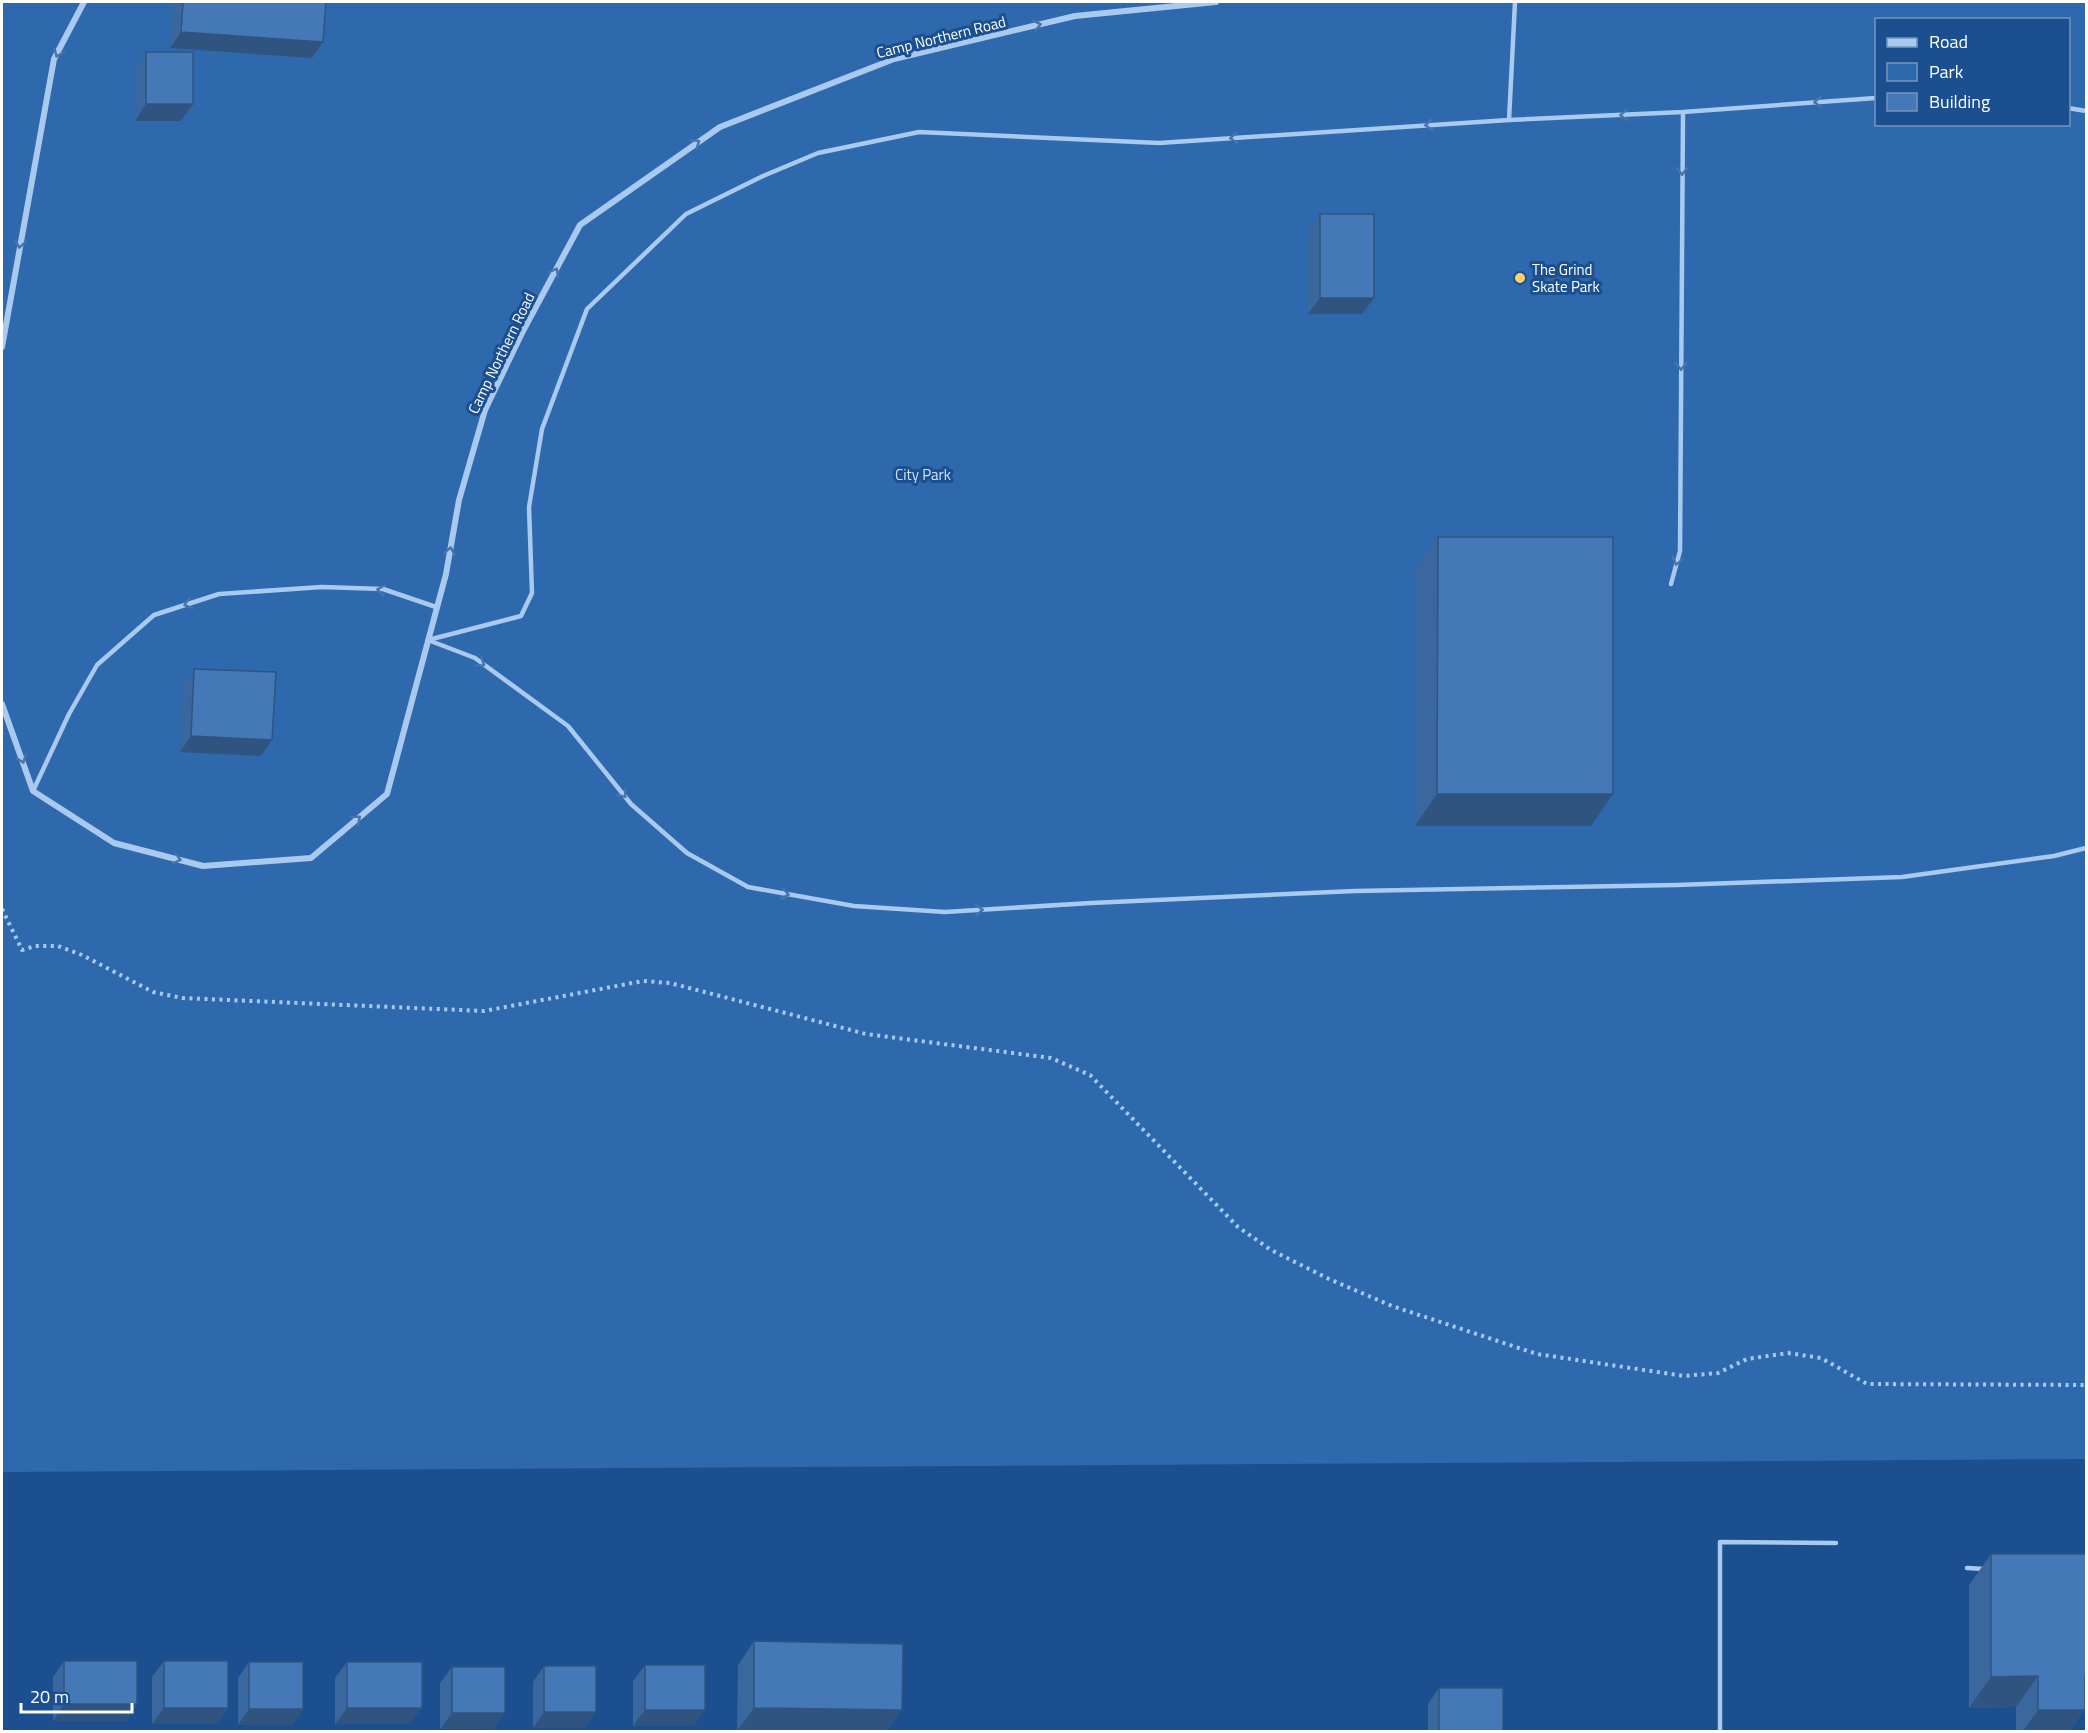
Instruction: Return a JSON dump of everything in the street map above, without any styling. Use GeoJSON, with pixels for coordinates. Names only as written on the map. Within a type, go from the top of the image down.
{"type":"FeatureCollection","features":[{"type":"Feature","properties":{"kind":"street"},"geometry":{"type":"LineString","coordinates":[[2,347],[54,59],[84,2]]}},
{"type":"Feature","properties":{"kind":"street","name":"Camp Northern Road"},"geometry":{"type":"LineString","coordinates":[[33,790],[114,843],[203,866],[311,858],[387,794],[446,574],[459,500],[485,410],[523,331],[580,225],[720,127],[894,59],[1075,16],[1216,2]]}},
{"type":"Feature","properties":{"kind":"street"},"geometry":{"type":"LineString","coordinates":[[2,704],[33,790]]}},
{"type":"Feature","properties":{"kind":"lane"},"geometry":{"type":"LineString","coordinates":[[1509,120],[1515,2]]}},
{"type":"Feature","properties":{"kind":"lane"},"geometry":{"type":"LineString","coordinates":[[428,640],[521,616],[532,593],[529,507],[542,429],[587,309],[686,214],[763,176],[818,153],[919,132],[1159,143],[1509,120],[1683,112],[1875,98]]}},
{"type":"Feature","properties":{"kind":"lane"},"geometry":{"type":"LineString","coordinates":[[2070,108],[2086,111]]}},
{"type":"Feature","properties":{"kind":"lane"},"geometry":{"type":"LineString","coordinates":[[1671,584],[1680,550],[1683,112]]}},
{"type":"Feature","properties":{"kind":"lane"},"geometry":{"type":"LineString","coordinates":[[33,790],[69,714],[97,665],[154,615],[219,594],[322,587],[383,589],[436,607]]}},
{"type":"Feature","properties":{"kind":"lane"},"geometry":{"type":"LineString","coordinates":[[428,640],[476,658],[568,726],[631,804],[687,853],[748,887],[854,906],[945,912],[1355,891],[1677,885],[1902,877],[2054,856],[2086,848]]}},
{"type":"Feature","properties":{"kind":"lane"},"geometry":{"type":"LineString","coordinates":[[1720,1731],[1720,1542],[1836,1543]]}},
{"type":"Feature","properties":{"kind":"lane"},"geometry":{"type":"LineString","coordinates":[[1967,1568],[1991,1569]]}},
{"type":"Feature","properties":{"kind":"path"},"geometry":{"type":"LineString","coordinates":[[2,909],[22,950],[35,946],[58,946],[90,959],[153,992],[182,998],[484,1011],[558,995],[642,981],[670,982],[866,1034],[1051,1058],[1090,1076],[1238,1227],[1271,1250],[1329,1279],[1392,1306],[1537,1354],[1684,1376],[1718,1373],[1747,1359],[1788,1353],[1821,1358],[1867,1384],[2086,1385]]}},
{"type":"Feature","properties":{"kind":"green space","name":"City Park"},"geometry":{"type":"Polygon","coordinates":[[[2,2],[2086,2],[2086,1459],[2,1472],[2,2]]]}},
{"type":"Feature","properties":{"kind":"building"},"geometry":{"type":"Polygon","coordinates":[[[183,2],[326,2],[323,42],[181,32],[183,2]]]}},
{"type":"Feature","properties":{"kind":"building"},"geometry":{"type":"Polygon","coordinates":[[[146,52],[193,52],[193,104],[146,104],[146,52]]]}},
{"type":"Feature","properties":{"kind":"building"},"geometry":{"type":"Polygon","coordinates":[[[1320,214],[1374,214],[1374,298],[1320,298],[1320,214]]]}},
{"type":"Feature","properties":{"kind":"building"},"geometry":{"type":"Polygon","coordinates":[[[1438,537],[1613,537],[1613,794],[1437,794],[1438,537]]]}},
{"type":"Feature","properties":{"kind":"building"},"geometry":{"type":"Polygon","coordinates":[[[194,669],[276,672],[272,740],[191,736],[194,669]]]}},
{"type":"Feature","properties":{"kind":"building"},"geometry":{"type":"Polygon","coordinates":[[[1991,1554],[2086,1554],[2085,1710],[2038,1710],[2038,1676],[1991,1677],[1991,1554]]]}},
{"type":"Feature","properties":{"kind":"building"},"geometry":{"type":"Polygon","coordinates":[[[754,1641],[903,1644],[902,1710],[754,1708],[754,1641]]]}},
{"type":"Feature","properties":{"kind":"building"},"geometry":{"type":"Polygon","coordinates":[[[64,1661],[137,1661],[137,1704],[64,1704],[64,1661]]]}},
{"type":"Feature","properties":{"kind":"building"},"geometry":{"type":"Polygon","coordinates":[[[164,1661],[228,1661],[228,1708],[164,1708],[164,1661]]]}},
{"type":"Feature","properties":{"kind":"building"},"geometry":{"type":"Polygon","coordinates":[[[249,1662],[303,1662],[303,1709],[249,1709],[249,1662]]]}},
{"type":"Feature","properties":{"kind":"building"},"geometry":{"type":"Polygon","coordinates":[[[347,1662],[422,1662],[422,1708],[347,1708],[347,1662]]]}},
{"type":"Feature","properties":{"kind":"building"},"geometry":{"type":"Polygon","coordinates":[[[645,1665],[705,1665],[705,1710],[645,1710],[645,1665]]]}},
{"type":"Feature","properties":{"kind":"building"},"geometry":{"type":"Polygon","coordinates":[[[544,1666],[596,1666],[596,1712],[544,1712],[544,1666]]]}},
{"type":"Feature","properties":{"kind":"building"},"geometry":{"type":"Polygon","coordinates":[[[452,1667],[505,1667],[505,1713],[452,1713],[452,1667]]]}},
{"type":"Feature","properties":{"kind":"building"},"geometry":{"type":"Polygon","coordinates":[[[1439,1688],[1503,1688],[1503,1731],[1439,1731],[1439,1688]]]}},
{"type":"Feature","properties":{"kind":"place","name":"The Grind Skate Park"},"geometry":{"type":"Point","coordinates":[1520,278]}}]}
